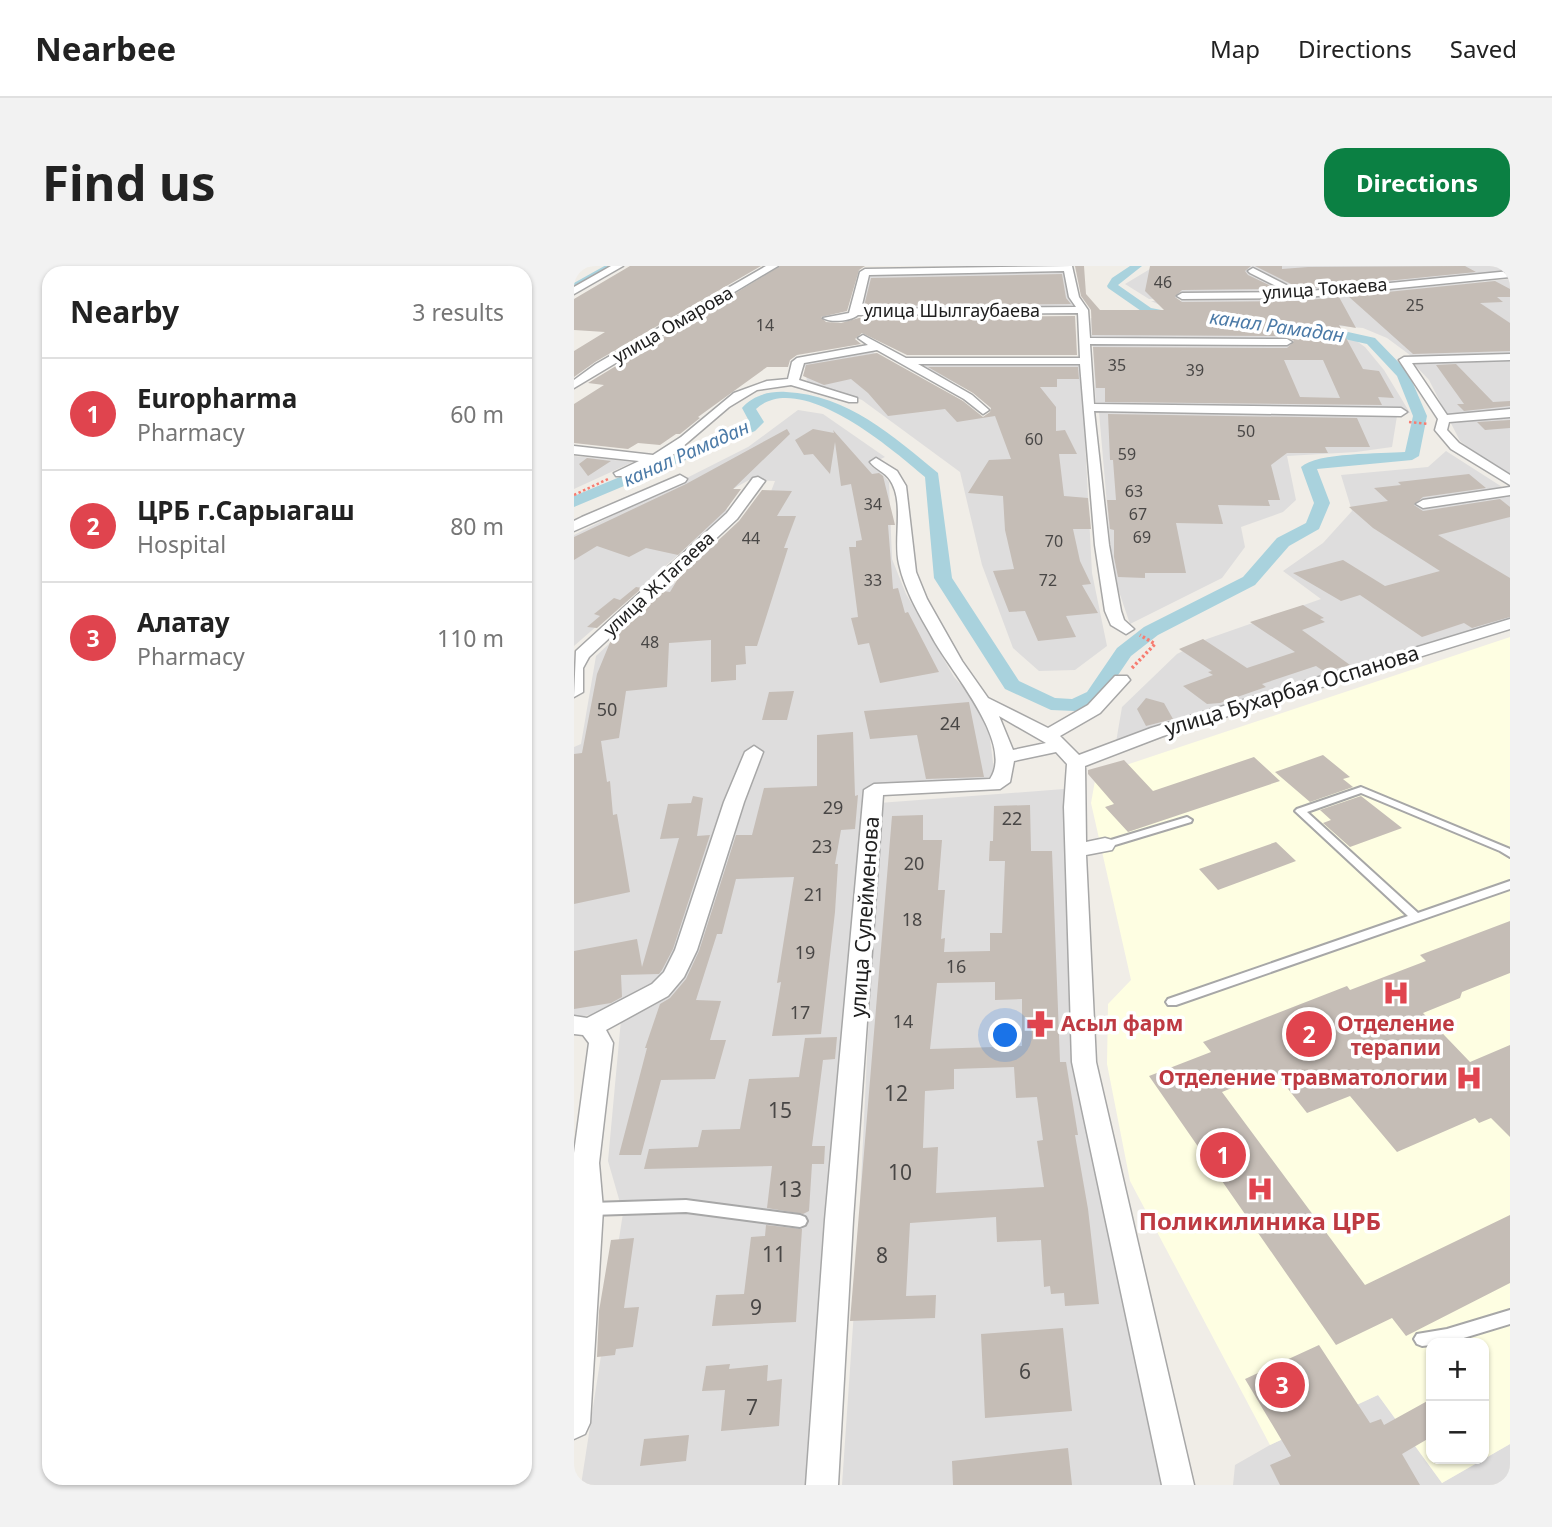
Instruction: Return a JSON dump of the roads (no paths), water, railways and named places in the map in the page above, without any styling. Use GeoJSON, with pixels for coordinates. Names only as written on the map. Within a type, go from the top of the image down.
{"type":"FeatureCollection","features":[{"type":"Feature","properties":{"kind":"street"},"geometry":{"type":"LineString","coordinates":[[574,291],[618,266]]}},
{"type":"Feature","properties":{"kind":"street","name":"улица Омарова"},"geometry":{"type":"LineString","coordinates":[[574,385],[600,366],[773,266]]}},
{"type":"Feature","properties":{"kind":"street","name":"улица Шылгаубаева"},"geometry":{"type":"LineString","coordinates":[[1083,310],[855,312],[864,272],[1067,267],[1074,297],[1083,310],[1088,407],[1102,545],[1113,611],[1117,622],[1126,629]]}},
{"type":"Feature","properties":{"kind":"street"},"geometry":{"type":"LineString","coordinates":[[1253,271],[1301,294]]}},
{"type":"Feature","properties":{"kind":"street","name":"улица Токаева"},"geometry":{"type":"LineString","coordinates":[[1182,296],[1301,294],[1510,274]]}},
{"type":"Feature","properties":{"kind":"street"},"geometry":{"type":"LineString","coordinates":[[828,318],[852,316],[855,312]]}},
{"type":"Feature","properties":{"kind":"street","name":"улица Шылгаубаева"},"geometry":{"type":"LineString","coordinates":[[863,338],[968,397],[984,410]]}},
{"type":"Feature","properties":{"kind":"street"},"geometry":{"type":"LineString","coordinates":[[1086,341],[1287,342]]}},
{"type":"Feature","properties":{"kind":"street"},"geometry":{"type":"LineString","coordinates":[[793,382],[797,362],[801,360],[876,347]]}},
{"type":"Feature","properties":{"kind":"street"},"geometry":{"type":"LineString","coordinates":[[1510,358],[1404,360],[1444,419],[1441,430],[1455,446],[1510,481]]}},
{"type":"Feature","properties":{"kind":"street","name":"улица Шылгаубаева"},"geometry":{"type":"LineString","coordinates":[[906,361],[1086,361]]}},
{"type":"Feature","properties":{"kind":"street"},"geometry":{"type":"LineString","coordinates":[[621,473],[667,453],[741,391],[757,386],[793,382],[853,400]]}},
{"type":"Feature","properties":{"kind":"street"},"geometry":{"type":"LineString","coordinates":[[1088,407],[1401,412]]}},
{"type":"Feature","properties":{"kind":"street"},"geometry":{"type":"LineString","coordinates":[[1444,419],[1510,414]]}},
{"type":"Feature","properties":{"kind":"street"},"geometry":{"type":"LineString","coordinates":[[574,450],[652,459]]}},
{"type":"Feature","properties":{"kind":"street"},"geometry":{"type":"LineString","coordinates":[[876,462],[896,477],[901,489],[905,560],[920,602],[957,667],[985,703],[998,728],[1004,758],[1061,748],[1121,680]]}},
{"type":"Feature","properties":{"kind":"street"},"geometry":{"type":"LineString","coordinates":[[574,527],[594,515],[680,479]]}},
{"type":"Feature","properties":{"kind":"street","name":"улица Ж.Тагаева"},"geometry":{"type":"LineString","coordinates":[[574,692],[575,668],[582,655],[732,516],[758,481]]}},
{"type":"Feature","properties":{"kind":"street"},"geometry":{"type":"LineString","coordinates":[[1423,504],[1510,491]]}},
{"type":"Feature","properties":{"kind":"street","name":"улица Бухарбая Оспанова"},"geometry":{"type":"LineString","coordinates":[[1061,748],[1157,732],[1510,624]]}},
{"type":"Feature","properties":{"kind":"street"},"geometry":{"type":"LineString","coordinates":[[985,703],[1021,719],[1061,748],[1074,807],[1084,1062],[1178,1485]]}},
{"type":"Feature","properties":{"kind":"street"},"geometry":{"type":"LineString","coordinates":[[582,1026],[660,990],[673,977],[686,950],[734,802],[754,752]]}},
{"type":"Feature","properties":{"kind":"street","name":"улица Сулейменова"},"geometry":{"type":"LineString","coordinates":[[822,1485],[839,1220],[874,790],[993,785],[1000,782],[1004,776],[1004,758]]}},
{"type":"Feature","properties":{"kind":"street"},"geometry":{"type":"LineString","coordinates":[[1076,850],[1105,845]]}},
{"type":"Feature","properties":{"kind":"street"},"geometry":{"type":"LineString","coordinates":[[574,1423],[589,1209],[586,1163],[601,1043],[597,1031],[582,1026]]}},
{"type":"Feature","properties":{"kind":"lane"},"geometry":{"type":"LineString","coordinates":[[1417,918],[1300,811],[1361,789],[1504,849],[1510,854]]}},
{"type":"Feature","properties":{"kind":"lane"},"geometry":{"type":"LineString","coordinates":[[1105,845],[1186,820]]}},
{"type":"Feature","properties":{"kind":"lane"},"geometry":{"type":"LineString","coordinates":[[1172,1002],[1510,885]]}},
{"type":"Feature","properties":{"kind":"lane"},"geometry":{"type":"LineString","coordinates":[[589,1209],[686,1206],[800,1221]]}},
{"type":"Feature","properties":{"kind":"lane"},"geometry":{"type":"LineString","coordinates":[[1422,1339],[1447,1336],[1510,1317]]}},
{"type":"Feature","properties":{"kind":"waterway"},"geometry":{"type":"LineString","coordinates":[[574,285],[608,266]]}},
{"type":"Feature","properties":{"kind":"waterway","name":"канал Рамадан"},"geometry":{"type":"LineString","coordinates":[[1137,266],[1116,280],[1112,286],[1148,311],[1178,316]]}},
{"type":"Feature","properties":{"kind":"waterway","name":"канал Рамадан"},"geometry":{"type":"LineString","coordinates":[[574,502],[750,428],[757,422],[749,408],[757,401],[768,397],[795,396],[835,406],[879,433],[933,476],[943,578],[1012,685],[1051,704],[1075,705],[1094,696],[1124,652],[1151,631],[1249,581],[1283,542],[1313,526],[1322,503],[1309,467],[1320,463],[1412,456],[1420,416],[1403,375],[1371,341],[1312,328]]}},
{"type":"Feature","properties":{"kind":"place","name":"Отделение терапии"},"geometry":{"type":"Point","coordinates":[1396,993]}},
{"type":"Feature","properties":{"kind":"place","name":"Асыл фарм"},"geometry":{"type":"Point","coordinates":[1040,1024]}},
{"type":"Feature","properties":{"kind":"place","name":"ЦРБ г.Сарыагаш"},"geometry":{"type":"Point","coordinates":[1309,1034]}},
{"type":"Feature","properties":{"kind":"place","name":"Отделение травматологии"},"geometry":{"type":"Point","coordinates":[1469,1078]}},
{"type":"Feature","properties":{"kind":"place","name":"Europharma"},"geometry":{"type":"Point","coordinates":[1223,1155]}},
{"type":"Feature","properties":{"kind":"place","name":"Поликилиника ЦРБ"},"geometry":{"type":"Point","coordinates":[1260,1189]}},
{"type":"Feature","properties":{"kind":"place","name":"Алатау"},"geometry":{"type":"Point","coordinates":[1282,1385]}}]}
